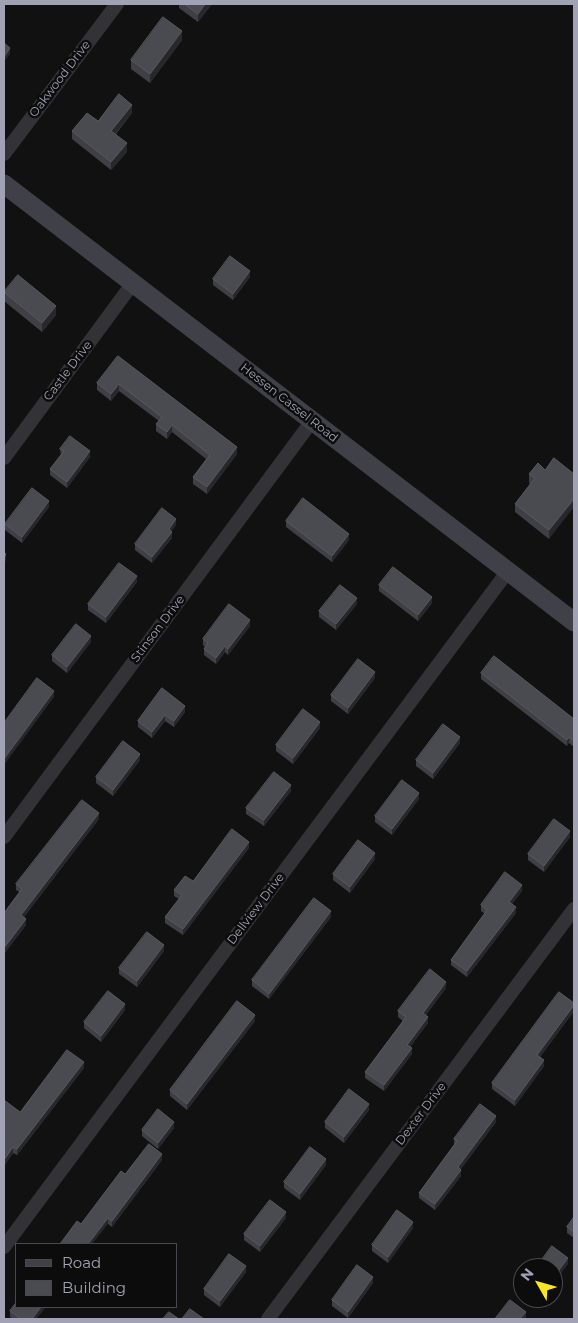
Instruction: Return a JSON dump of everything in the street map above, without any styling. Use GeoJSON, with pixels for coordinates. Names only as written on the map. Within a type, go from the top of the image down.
{"type":"FeatureCollection","features":[{"type":"Feature","properties":{"kind":"main road","name":"Hessen Cassel Road"},"geometry":{"type":"LineString","coordinates":[[4,184],[574,622]]}},
{"type":"Feature","properties":{"kind":"street","name":"Oakwood Drive"},"geometry":{"type":"LineString","coordinates":[[4,154],[117,4]]}},
{"type":"Feature","properties":{"kind":"street","name":"Castle Drive"},"geometry":{"type":"LineString","coordinates":[[4,458],[133,283]]}},
{"type":"Feature","properties":{"kind":"street","name":"Stinson Drive"},"geometry":{"type":"LineString","coordinates":[[4,837],[312,421]]}},
{"type":"Feature","properties":{"kind":"street","name":"Dellview Drive"},"geometry":{"type":"LineString","coordinates":[[4,1247],[508,572]]}},
{"type":"Feature","properties":{"kind":"street","name":"Dexter Drive"},"geometry":{"type":"LineString","coordinates":[[268,1319],[574,909]]}},
{"type":"Feature","properties":{"kind":"building"},"geometry":{"type":"Polygon","coordinates":[[[185,4],[205,4],[198,14],[185,4]]]}},
{"type":"Feature","properties":{"kind":"building"},"geometry":{"type":"Polygon","coordinates":[[[163,17],[182,31],[150,74],[131,60],[163,17]]]}},
{"type":"Feature","properties":{"kind":"building"},"geometry":{"type":"Polygon","coordinates":[[[4,43],[10,48],[4,57],[4,43]]]}},
{"type":"Feature","properties":{"kind":"building"},"geometry":{"type":"Polygon","coordinates":[[[119,94],[132,105],[111,131],[127,143],[111,162],[72,131],[87,113],[98,121],[119,94]]]}},
{"type":"Feature","properties":{"kind":"building"},"geometry":{"type":"Polygon","coordinates":[[[230,256],[250,271],[233,294],[213,279],[230,256]]]}},
{"type":"Feature","properties":{"kind":"building"},"geometry":{"type":"Polygon","coordinates":[[[18,275],[56,306],[42,323],[4,292],[18,275]]]}},
{"type":"Feature","properties":{"kind":"building"},"geometry":{"type":"Polygon","coordinates":[[[118,356],[237,447],[207,487],[193,477],[210,455],[172,425],[167,432],[156,424],[162,417],[119,384],[111,394],[97,383],[118,356]]]}},
{"type":"Feature","properties":{"kind":"building"},"geometry":{"type":"Polygon","coordinates":[[[70,436],[90,451],[67,482],[50,469],[64,451],[60,449],[70,436]]]}},
{"type":"Feature","properties":{"kind":"building"},"geometry":{"type":"Polygon","coordinates":[[[554,458],[574,474],[574,499],[549,530],[515,504],[535,478],[529,474],[538,463],[545,470],[554,458]]]}},
{"type":"Feature","properties":{"kind":"building"},"geometry":{"type":"Polygon","coordinates":[[[32,488],[49,501],[22,537],[5,524],[32,488]]]}},
{"type":"Feature","properties":{"kind":"building"},"geometry":{"type":"Polygon","coordinates":[[[303,498],[349,534],[332,556],[286,521],[303,498]]]}},
{"type":"Feature","properties":{"kind":"building"},"geometry":{"type":"Polygon","coordinates":[[[162,508],[176,519],[169,529],[172,532],[152,557],[135,544],[162,508]]]}},
{"type":"Feature","properties":{"kind":"building"},"geometry":{"type":"Polygon","coordinates":[[[119,563],[137,576],[106,617],[88,604],[119,563]]]}},
{"type":"Feature","properties":{"kind":"building"},"geometry":{"type":"Polygon","coordinates":[[[393,567],[432,597],[418,615],[379,585],[393,567]]]}},
{"type":"Feature","properties":{"kind":"building"},"geometry":{"type":"Polygon","coordinates":[[[340,585],[357,598],[336,624],[319,611],[340,585]]]}},
{"type":"Feature","properties":{"kind":"building"},"geometry":{"type":"Polygon","coordinates":[[[229,604],[250,620],[228,649],[225,646],[216,658],[204,649],[208,643],[203,639],[229,604]]]}},
{"type":"Feature","properties":{"kind":"building"},"geometry":{"type":"Polygon","coordinates":[[[76,624],[91,636],[67,667],[52,655],[76,624]]]}},
{"type":"Feature","properties":{"kind":"building"},"geometry":{"type":"Polygon","coordinates":[[[494,656],[574,719],[574,741],[569,737],[567,740],[481,673],[494,656]]]}},
{"type":"Feature","properties":{"kind":"building"},"geometry":{"type":"Polygon","coordinates":[[[358,659],[375,672],[348,708],[331,695],[358,659]]]}},
{"type":"Feature","properties":{"kind":"building"},"geometry":{"type":"Polygon","coordinates":[[[37,678],[54,691],[4,759],[4,723],[37,678]]]}},
{"type":"Feature","properties":{"kind":"building"},"geometry":{"type":"Polygon","coordinates":[[[162,688],[185,706],[174,721],[165,715],[152,732],[138,721],[162,688]]]}},
{"type":"Feature","properties":{"kind":"building"},"geometry":{"type":"Polygon","coordinates":[[[303,709],[320,722],[293,758],[276,745],[303,709]]]}},
{"type":"Feature","properties":{"kind":"building"},"geometry":{"type":"Polygon","coordinates":[[[443,724],[460,737],[433,773],[416,760],[443,724]]]}},
{"type":"Feature","properties":{"kind":"building"},"geometry":{"type":"Polygon","coordinates":[[[123,741],[140,754],[113,790],[96,777],[123,741]]]}},
{"type":"Feature","properties":{"kind":"building"},"geometry":{"type":"Polygon","coordinates":[[[274,772],[291,785],[264,820],[246,808],[274,772]]]}},
{"type":"Feature","properties":{"kind":"building"},"geometry":{"type":"Polygon","coordinates":[[[402,780],[419,793],[392,829],[375,816],[402,780]]]}},
{"type":"Feature","properties":{"kind":"building"},"geometry":{"type":"Polygon","coordinates":[[[82,800],[99,813],[21,915],[26,919],[4,948],[4,913],[22,889],[16,884],[82,800]]]}},
{"type":"Feature","properties":{"kind":"building"},"geometry":{"type":"Polygon","coordinates":[[[554,819],[570,831],[544,866],[528,854],[554,819]]]}},
{"type":"Feature","properties":{"kind":"building"},"geometry":{"type":"Polygon","coordinates":[[[232,829],[249,842],[183,929],[165,917],[182,895],[174,890],[185,876],[193,881],[232,829]]]}},
{"type":"Feature","properties":{"kind":"building"},"geometry":{"type":"Polygon","coordinates":[[[358,840],[375,853],[350,887],[333,874],[358,840]]]}},
{"type":"Feature","properties":{"kind":"building"},"geometry":{"type":"Polygon","coordinates":[[[505,872],[522,885],[509,902],[516,907],[467,971],[451,960],[487,910],[481,905],[505,872]]]}},
{"type":"Feature","properties":{"kind":"building"},"geometry":{"type":"Polygon","coordinates":[[[314,898],[331,911],[269,994],[252,980],[314,898]]]}},
{"type":"Feature","properties":{"kind":"building"},"geometry":{"type":"Polygon","coordinates":[[[147,932],[164,945],[137,981],[119,968],[147,932]]]}},
{"type":"Feature","properties":{"kind":"building"},"geometry":{"type":"Polygon","coordinates":[[[430,969],[446,982],[423,1013],[428,1017],[407,1045],[412,1048],[384,1085],[365,1072],[406,1017],[398,1011],[430,969]]]}},
{"type":"Feature","properties":{"kind":"building"},"geometry":{"type":"Polygon","coordinates":[[[108,991],[125,1004],[101,1036],[84,1022],[108,991]]]}},
{"type":"Feature","properties":{"kind":"building"},"geometry":{"type":"Polygon","coordinates":[[[559,992],[574,1003],[574,1005],[537,1055],[544,1060],[515,1100],[492,1083],[559,992]]]}},
{"type":"Feature","properties":{"kind":"building"},"geometry":{"type":"Polygon","coordinates":[[[237,1001],[255,1015],[187,1104],[170,1090],[237,1001]]]}},
{"type":"Feature","properties":{"kind":"building"},"geometry":{"type":"Polygon","coordinates":[[[67,1050],[84,1062],[17,1149],[13,1147],[4,1160],[4,1100],[20,1112],[67,1050]]]}},
{"type":"Feature","properties":{"kind":"building"},"geometry":{"type":"Polygon","coordinates":[[[349,1089],[369,1104],[344,1137],[325,1122],[349,1089]]]}},
{"type":"Feature","properties":{"kind":"building"},"geometry":{"type":"Polygon","coordinates":[[[480,1104],[496,1116],[458,1167],[461,1170],[435,1204],[419,1193],[457,1141],[454,1139],[480,1104]]]}},
{"type":"Feature","properties":{"kind":"building"},"geometry":{"type":"Polygon","coordinates":[[[158,1109],[174,1122],[158,1143],[142,1130],[158,1109]]]}},
{"type":"Feature","properties":{"kind":"building"},"geometry":{"type":"Polygon","coordinates":[[[149,1144],[162,1154],[112,1221],[108,1218],[89,1243],[61,1243],[77,1221],[81,1224],[121,1171],[125,1174],[149,1144]]]}},
{"type":"Feature","properties":{"kind":"building"},"geometry":{"type":"Polygon","coordinates":[[[310,1147],[326,1159],[300,1194],[284,1182],[310,1147]]]}},
{"type":"Feature","properties":{"kind":"building"},"geometry":{"type":"Polygon","coordinates":[[[270,1200],[286,1212],[260,1246],[244,1234],[270,1200]]]}},
{"type":"Feature","properties":{"kind":"building"},"geometry":{"type":"Polygon","coordinates":[[[397,1210],[413,1222],[388,1257],[372,1245],[397,1210]]]}},
{"type":"Feature","properties":{"kind":"building"},"geometry":{"type":"Polygon","coordinates":[[[574,1217],[574,1232],[567,1227],[574,1217]]]}},
{"type":"Feature","properties":{"kind":"building"},"geometry":{"type":"Polygon","coordinates":[[[552,1246],[568,1258],[563,1265],[563,1258],[543,1258],[552,1246]]]}},
{"type":"Feature","properties":{"kind":"building"},"geometry":{"type":"Polygon","coordinates":[[[229,1254],[246,1266],[220,1301],[204,1289],[229,1254]]]}},
{"type":"Feature","properties":{"kind":"building"},"geometry":{"type":"Polygon","coordinates":[[[357,1265],[373,1277],[348,1312],[332,1300],[357,1265]]]}},
{"type":"Feature","properties":{"kind":"building"},"geometry":{"type":"Polygon","coordinates":[[[510,1300],[513,1302],[513,1308],[521,1308],[526,1312],[520,1319],[495,1319],[510,1300]]]}},
{"type":"Feature","properties":{"kind":"building"},"geometry":{"type":"Polygon","coordinates":[[[15,1304],[15,1308],[40,1308],[32,1319],[21,1319],[10,1311],[15,1304]]]}},
{"type":"Feature","properties":{"kind":"building"},"geometry":{"type":"Polygon","coordinates":[[[190,1309],[204,1319],[182,1319],[190,1309]]]}},
{"type":"Feature","properties":{"kind":"building"},"geometry":{"type":"Polygon","coordinates":[[[169,1312],[179,1319],[163,1319],[169,1312]]]}}]}
